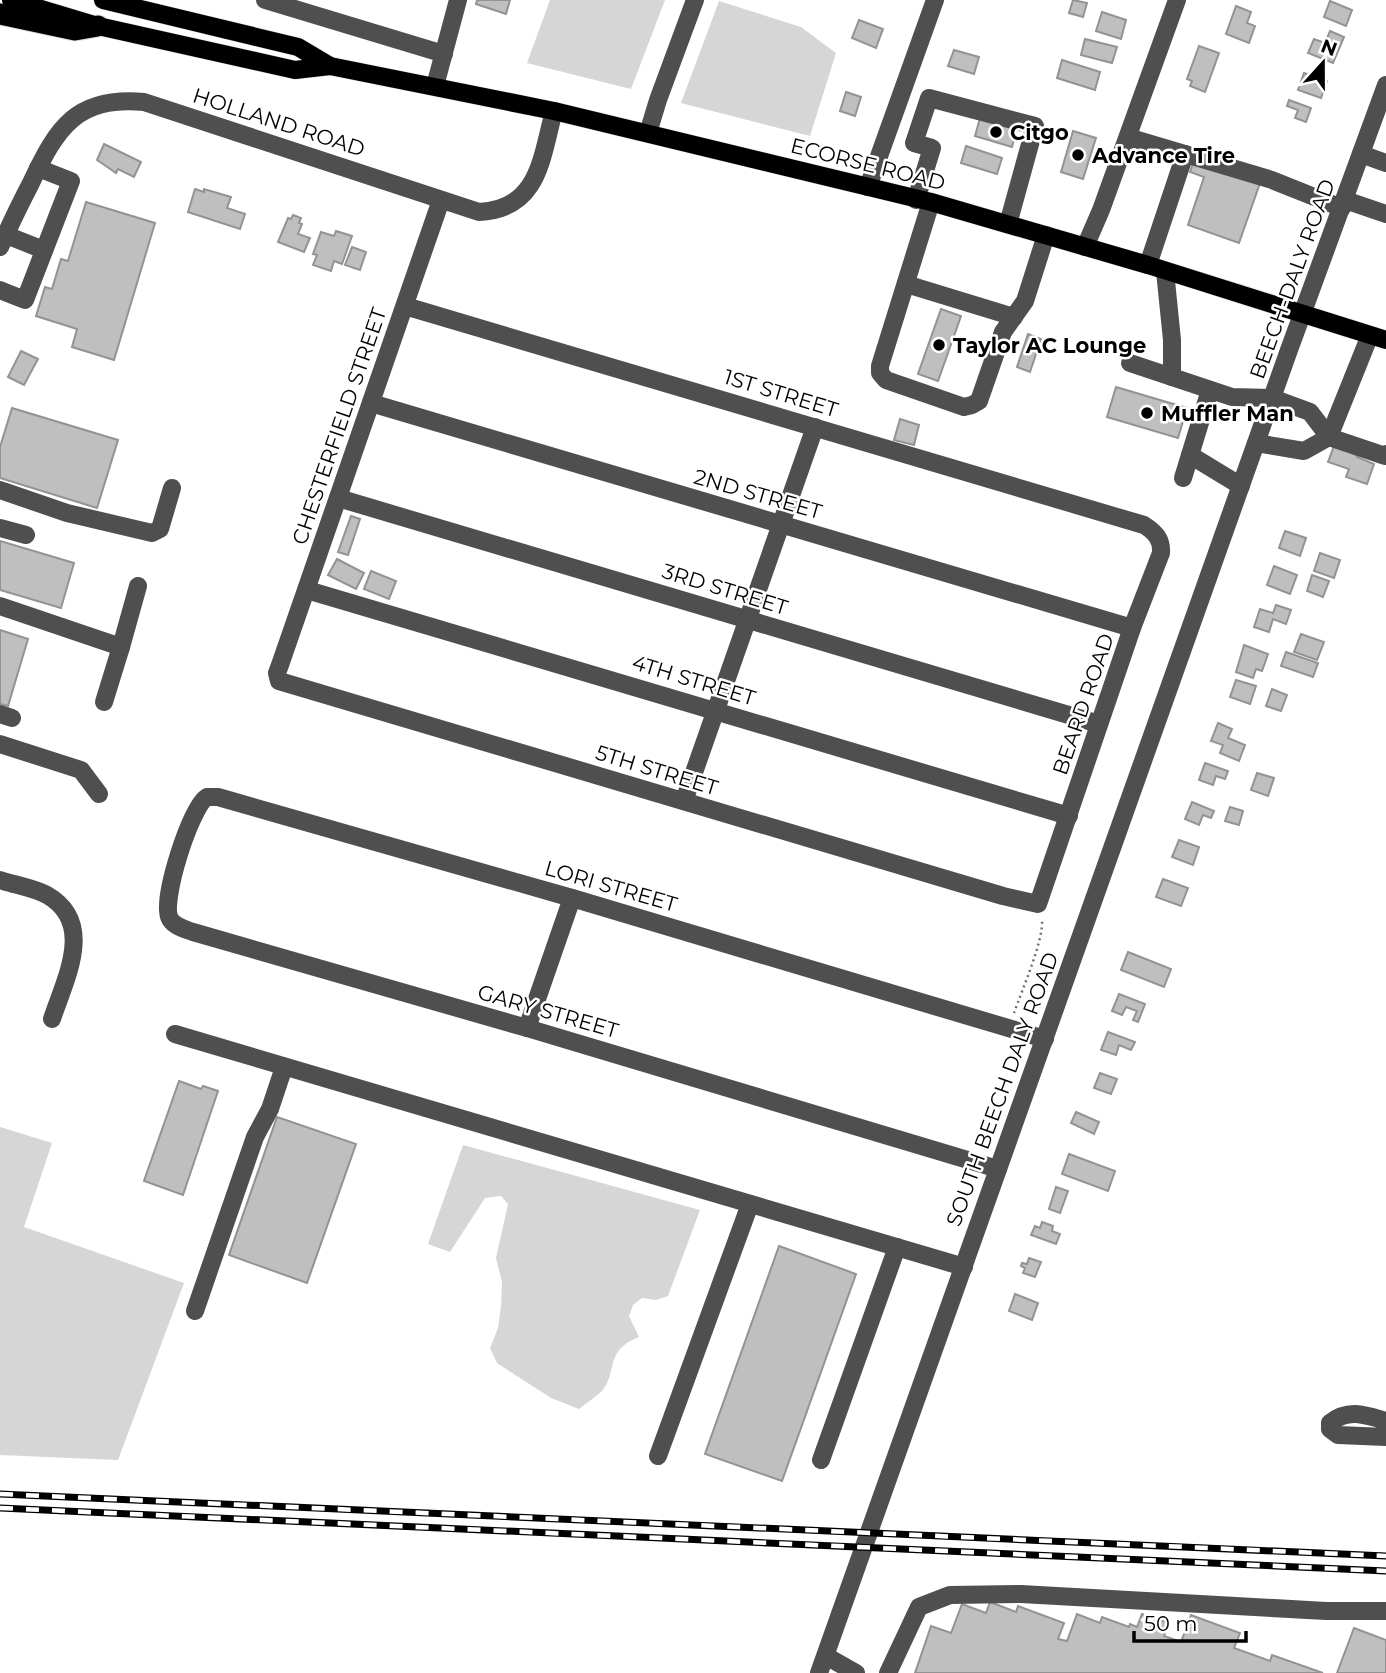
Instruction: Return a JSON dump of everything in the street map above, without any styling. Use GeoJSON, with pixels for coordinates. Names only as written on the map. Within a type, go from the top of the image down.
{"type":"FeatureCollection","features":[{"type":"Feature","properties":{"kind":"highway"},"geometry":{"type":"LineString","coordinates":[[0,14],[75,30],[98,26]]}},
{"type":"Feature","properties":{"kind":"main road","name":"ECORSE ROAD"},"geometry":{"type":"LineString","coordinates":[[11,0],[98,26],[295,70],[330,66],[435,86],[554,111],[868,187],[1046,235],[1378,338]]}},
{"type":"Feature","properties":{"kind":"main road","name":"ECORSE ROAD"},"geometry":{"type":"LineString","coordinates":[[103,0],[298,47],[330,66]]}},
{"type":"Feature","properties":{"kind":"street"},"geometry":{"type":"LineString","coordinates":[[265,0],[444,54]]}},
{"type":"Feature","properties":{"kind":"street"},"geometry":{"type":"LineString","coordinates":[[435,86],[458,0]]}},
{"type":"Feature","properties":{"kind":"street"},"geometry":{"type":"LineString","coordinates":[[648,133],[695,0]]}},
{"type":"Feature","properties":{"kind":"street"},"geometry":{"type":"LineString","coordinates":[[868,187],[934,0]]}},
{"type":"Feature","properties":{"kind":"street"},"geometry":{"type":"LineString","coordinates":[[1085,247],[1177,0]]}},
{"type":"Feature","properties":{"kind":"street","name":"BEECH-DALY ROAD"},"geometry":{"type":"LineString","coordinates":[[1228,520],[1385,88]]}},
{"type":"Feature","properties":{"kind":"street"},"geometry":{"type":"LineString","coordinates":[[1008,225],[1035,126],[929,98],[914,143],[932,148],[906,284],[880,366],[880,373],[886,380],[964,407],[979,401],[1003,332],[1024,301],[1046,235]]}},
{"type":"Feature","properties":{"kind":"street","name":"HOLLAND ROAD"},"geometry":{"type":"LineString","coordinates":[[3,241],[44,154],[69,121],[104,103],[144,102],[479,212],[504,209],[520,199],[535,177],[554,111]]}},
{"type":"Feature","properties":{"kind":"street"},"geometry":{"type":"LineString","coordinates":[[1128,137],[1343,204],[1386,214]]}},
{"type":"Feature","properties":{"kind":"street"},"geometry":{"type":"LineString","coordinates":[[1172,377],[1172,340],[1157,268],[1185,154]]}},
{"type":"Feature","properties":{"kind":"street"},"geometry":{"type":"LineString","coordinates":[[1361,155],[1386,163]]}},
{"type":"Feature","properties":{"kind":"street"},"geometry":{"type":"LineString","coordinates":[[0,290],[25,300],[71,181],[38,168]]}},
{"type":"Feature","properties":{"kind":"street","name":"CHESTERFIELD STREET"},"geometry":{"type":"LineString","coordinates":[[280,666],[441,200]]}},
{"type":"Feature","properties":{"kind":"street"},"geometry":{"type":"LineString","coordinates":[[3,241],[44,250]]}},
{"type":"Feature","properties":{"kind":"street"},"geometry":{"type":"LineString","coordinates":[[906,284],[1014,317]]}},
{"type":"Feature","properties":{"kind":"street","name":"1ST STREET"},"geometry":{"type":"LineString","coordinates":[[405,306],[1144,525]]}},
{"type":"Feature","properties":{"kind":"street"},"geometry":{"type":"LineString","coordinates":[[1256,443],[1304,451],[1329,437],[1378,338]]}},
{"type":"Feature","properties":{"kind":"street"},"geometry":{"type":"LineString","coordinates":[[1130,363],[1232,397],[1272,398],[1310,412],[1329,437],[1385,456],[1386,454]]}},
{"type":"Feature","properties":{"kind":"street"},"geometry":{"type":"LineString","coordinates":[[1183,478],[1210,390]]}},
{"type":"Feature","properties":{"kind":"street","name":"2ND STREET"},"geometry":{"type":"LineString","coordinates":[[371,403],[1132,628]]}},
{"type":"Feature","properties":{"kind":"street"},"geometry":{"type":"LineString","coordinates":[[684,802],[815,427]]}},
{"type":"Feature","properties":{"kind":"street"},"geometry":{"type":"LineString","coordinates":[[1190,455],[1241,486]]}},
{"type":"Feature","properties":{"kind":"street"},"geometry":{"type":"LineString","coordinates":[[0,490],[67,513],[152,533],[160,529],[172,488]]}},
{"type":"Feature","properties":{"kind":"street","name":"3RD STREET"},"geometry":{"type":"LineString","coordinates":[[338,498],[1099,724]]}},
{"type":"Feature","properties":{"kind":"street","name":"SOUTH BEECH DALY ROAD"},"geometry":{"type":"LineString","coordinates":[[822,1664],[1228,520]]}},
{"type":"Feature","properties":{"kind":"street","name":"BEARD ROAD"},"geometry":{"type":"LineString","coordinates":[[1040,912],[1099,724],[1161,553],[1162,545],[1158,537],[1144,525]]}},
{"type":"Feature","properties":{"kind":"street"},"geometry":{"type":"LineString","coordinates":[[0,528],[26,535]]}},
{"type":"Feature","properties":{"kind":"street"},"geometry":{"type":"LineString","coordinates":[[104,702],[138,586]]}},
{"type":"Feature","properties":{"kind":"street","name":"4TH STREET"},"geometry":{"type":"LineString","coordinates":[[307,590],[1069,816]]}},
{"type":"Feature","properties":{"kind":"street"},"geometry":{"type":"LineString","coordinates":[[0,606],[121,647]]}},
{"type":"Feature","properties":{"kind":"street","name":"5TH STREET"},"geometry":{"type":"LineString","coordinates":[[280,666],[277,673],[279,681],[1003,896],[1040,912]]}},
{"type":"Feature","properties":{"kind":"street"},"geometry":{"type":"LineString","coordinates":[[0,744],[81,770],[99,794]]}},
{"type":"Feature","properties":{"kind":"street","name":"LORI STREET"},"geometry":{"type":"LineString","coordinates":[[187,836],[202,800],[218,797],[1045,1038]]}},
{"type":"Feature","properties":{"kind":"street","name":"GARY STREET"},"geometry":{"type":"LineString","coordinates":[[187,836],[167,900],[170,919],[177,926],[998,1169]]}},
{"type":"Feature","properties":{"kind":"street"},"geometry":{"type":"LineString","coordinates":[[0,880],[45,894],[61,904],[71,920],[75,938],[73,951],[52,1019]]}},
{"type":"Feature","properties":{"kind":"street"},"geometry":{"type":"LineString","coordinates":[[527,1028],[572,898]]}},
{"type":"Feature","properties":{"kind":"street"},"geometry":{"type":"LineString","coordinates":[[175,1034],[964,1266]]}},
{"type":"Feature","properties":{"kind":"street"},"geometry":{"type":"LineString","coordinates":[[195,1311],[255,1137],[270,1109],[284,1067]]}},
{"type":"Feature","properties":{"kind":"street"},"geometry":{"type":"LineString","coordinates":[[658,1455],[750,1204]]}},
{"type":"Feature","properties":{"kind":"street"},"geometry":{"type":"LineString","coordinates":[[821,1460],[897,1247]]}},
{"type":"Feature","properties":{"kind":"street"},"geometry":{"type":"LineString","coordinates":[[1386,1422],[1359,1414],[1340,1414],[1330,1423],[1330,1429],[1338,1435],[1386,1437]]}},
{"type":"Feature","properties":{"kind":"street"},"geometry":{"type":"LineString","coordinates":[[888,1673],[919,1606],[950,1595],[1021,1594],[1326,1611],[1386,1611]]}},
{"type":"Feature","properties":{"kind":"street"},"geometry":{"type":"LineString","coordinates":[[822,1664],[856,1673]]}},
{"type":"Feature","properties":{"kind":"path"},"geometry":{"type":"LineString","coordinates":[[1012,1016],[1034,956],[1040,912]]}},
{"type":"Feature","properties":{"kind":"shaded area"},"geometry":{"type":"Polygon","coordinates":[[[550,0],[665,0],[631,89],[527,63],[550,0]]]}},
{"type":"Feature","properties":{"kind":"shaded area"},"geometry":{"type":"Polygon","coordinates":[[[719,1],[801,27],[836,53],[810,136],[681,103],[719,1]]]}},
{"type":"Feature","properties":{"kind":"shaded area"},"geometry":{"type":"Polygon","coordinates":[[[0,1127],[52,1143],[24,1227],[184,1283],[118,1460],[0,1455],[0,1127]]]}},
{"type":"Feature","properties":{"kind":"shaded area"},"geometry":{"type":"Polygon","coordinates":[[[463,1145],[700,1210],[668,1296],[656,1300],[642,1298],[633,1305],[629,1316],[639,1337],[621,1348],[616,1355],[607,1384],[579,1409],[551,1398],[497,1363],[490,1348],[498,1328],[501,1306],[502,1282],[496,1258],[508,1204],[501,1196],[485,1198],[450,1252],[428,1244],[463,1145]]]}},
{"type":"Feature","properties":{"kind":"building"},"geometry":{"type":"Polygon","coordinates":[[[477,0],[510,0],[506,14],[476,4],[477,0]]]}},
{"type":"Feature","properties":{"kind":"building"},"geometry":{"type":"Polygon","coordinates":[[[1073,0],[1087,3],[1083,17],[1069,13],[1073,0]]]}},
{"type":"Feature","properties":{"kind":"building"},"geometry":{"type":"Polygon","coordinates":[[[1330,1],[1352,10],[1346,26],[1324,17],[1330,1]]]}},
{"type":"Feature","properties":{"kind":"building"},"geometry":{"type":"Polygon","coordinates":[[[1236,6],[1251,12],[1247,23],[1255,26],[1249,43],[1226,34],[1236,6]]]}},
{"type":"Feature","properties":{"kind":"building"},"geometry":{"type":"Polygon","coordinates":[[[1102,12],[1126,20],[1121,39],[1096,31],[1102,12]]]}},
{"type":"Feature","properties":{"kind":"building"},"geometry":{"type":"Polygon","coordinates":[[[859,20],[883,29],[876,48],[852,38],[859,20]]]}},
{"type":"Feature","properties":{"kind":"building"},"geometry":{"type":"Polygon","coordinates":[[[1330,31],[1344,37],[1333,63],[1308,53],[1314,39],[1325,43],[1330,31]]]}},
{"type":"Feature","properties":{"kind":"building"},"geometry":{"type":"Polygon","coordinates":[[[1085,39],[1117,47],[1112,63],[1081,55],[1085,39]]]}},
{"type":"Feature","properties":{"kind":"building"},"geometry":{"type":"Polygon","coordinates":[[[1199,46],[1219,53],[1205,92],[1190,86],[1192,81],[1187,79],[1199,46]]]}},
{"type":"Feature","properties":{"kind":"building"},"geometry":{"type":"Polygon","coordinates":[[[954,50],[979,57],[974,74],[948,66],[954,50]]]}},
{"type":"Feature","properties":{"kind":"building"},"geometry":{"type":"Polygon","coordinates":[[[1062,60],[1100,72],[1095,90],[1057,78],[1062,60]]]}},
{"type":"Feature","properties":{"kind":"building"},"geometry":{"type":"Polygon","coordinates":[[[1304,73],[1327,81],[1321,98],[1298,90],[1304,73]]]}},
{"type":"Feature","properties":{"kind":"building"},"geometry":{"type":"Polygon","coordinates":[[[846,92],[861,97],[855,116],[840,111],[846,92]]]}},
{"type":"Feature","properties":{"kind":"building"},"geometry":{"type":"Polygon","coordinates":[[[1289,100],[1311,108],[1306,122],[1295,118],[1298,110],[1287,106],[1289,100]]]}},
{"type":"Feature","properties":{"kind":"building"},"geometry":{"type":"Polygon","coordinates":[[[980,118],[1017,129],[1012,147],[975,136],[980,118]]]}},
{"type":"Feature","properties":{"kind":"building","name":"Advance Tire"},"geometry":{"type":"Polygon","coordinates":[[[1073,131],[1096,138],[1083,179],[1061,172],[1073,131]]]}},
{"type":"Feature","properties":{"kind":"building"},"geometry":{"type":"Polygon","coordinates":[[[104,144],[141,162],[134,177],[118,169],[116,173],[97,160],[104,144]]]}},
{"type":"Feature","properties":{"kind":"building"},"geometry":{"type":"Polygon","coordinates":[[[966,146],[1002,158],[997,174],[961,163],[966,146]]]}},
{"type":"Feature","properties":{"kind":"building"},"geometry":{"type":"Polygon","coordinates":[[[1194,160],[1260,183],[1239,243],[1188,225],[1204,177],[1190,172],[1194,160]]]}},
{"type":"Feature","properties":{"kind":"building"},"geometry":{"type":"Polygon","coordinates":[[[195,189],[231,197],[227,208],[245,214],[240,229],[188,212],[195,189]]]}},
{"type":"Feature","properties":{"kind":"building"},"geometry":{"type":"Polygon","coordinates":[[[86,202],[155,223],[114,360],[72,347],[77,329],[36,316],[45,287],[52,289],[61,259],[68,261],[86,202]]]}},
{"type":"Feature","properties":{"kind":"building"},"geometry":{"type":"Polygon","coordinates":[[[293,215],[301,218],[298,234],[310,238],[304,252],[278,242],[288,218],[291,219],[293,215]]]}},
{"type":"Feature","properties":{"kind":"building"},"geometry":{"type":"Polygon","coordinates":[[[336,231],[352,236],[342,264],[334,261],[331,271],[313,265],[317,255],[313,254],[321,232],[334,236],[336,231]]]}},
{"type":"Feature","properties":{"kind":"building"},"geometry":{"type":"Polygon","coordinates":[[[352,247],[366,252],[360,270],[345,265],[352,247]]]}},
{"type":"Feature","properties":{"kind":"building","name":"Taylor AC Lounge"},"geometry":{"type":"Polygon","coordinates":[[[941,309],[961,316],[938,381],[918,374],[941,309]]]}},
{"type":"Feature","properties":{"kind":"building"},"geometry":{"type":"Polygon","coordinates":[[[1028,334],[1041,339],[1030,372],[1017,367],[1028,334]]]}},
{"type":"Feature","properties":{"kind":"building"},"geometry":{"type":"Polygon","coordinates":[[[21,351],[38,359],[24,385],[8,377],[21,351]]]}},
{"type":"Feature","properties":{"kind":"building","name":"Muffler Man"},"geometry":{"type":"Polygon","coordinates":[[[1116,387],[1187,408],[1178,438],[1107,417],[1116,387]]]}},
{"type":"Feature","properties":{"kind":"building"},"geometry":{"type":"Polygon","coordinates":[[[12,408],[118,440],[97,508],[0,478],[0,447],[12,408]]]}},
{"type":"Feature","properties":{"kind":"building"},"geometry":{"type":"Polygon","coordinates":[[[900,419],[919,425],[914,445],[894,440],[900,419]]]}},
{"type":"Feature","properties":{"kind":"building"},"geometry":{"type":"Polygon","coordinates":[[[1334,446],[1358,454],[1357,457],[1374,464],[1367,484],[1346,477],[1349,469],[1328,462],[1334,446]]]}},
{"type":"Feature","properties":{"kind":"building"},"geometry":{"type":"Polygon","coordinates":[[[351,516],[360,519],[348,555],[338,552],[351,516]]]}},
{"type":"Feature","properties":{"kind":"building"},"geometry":{"type":"Polygon","coordinates":[[[1285,531],[1306,538],[1300,556],[1279,548],[1285,531]]]}},
{"type":"Feature","properties":{"kind":"building"},"geometry":{"type":"Polygon","coordinates":[[[0,541],[74,563],[61,608],[0,590],[0,541]]]}},
{"type":"Feature","properties":{"kind":"building"},"geometry":{"type":"Polygon","coordinates":[[[1320,553],[1340,560],[1334,578],[1314,571],[1320,553]]]}},
{"type":"Feature","properties":{"kind":"building"},"geometry":{"type":"Polygon","coordinates":[[[337,559],[364,573],[356,589],[328,575],[337,559]]]}},
{"type":"Feature","properties":{"kind":"building"},"geometry":{"type":"Polygon","coordinates":[[[1274,566],[1297,575],[1290,594],[1267,585],[1274,566]]]}},
{"type":"Feature","properties":{"kind":"building"},"geometry":{"type":"Polygon","coordinates":[[[371,571],[396,581],[389,599],[364,589],[371,571]]]}},
{"type":"Feature","properties":{"kind":"building"},"geometry":{"type":"Polygon","coordinates":[[[1312,575],[1329,581],[1323,597],[1307,591],[1312,575]]]}},
{"type":"Feature","properties":{"kind":"building"},"geometry":{"type":"Polygon","coordinates":[[[1276,605],[1291,610],[1286,624],[1273,619],[1269,632],[1254,627],[1260,609],[1273,613],[1276,605]]]}},
{"type":"Feature","properties":{"kind":"building"},"geometry":{"type":"Polygon","coordinates":[[[0,630],[28,639],[8,706],[0,704],[0,630]]]}},
{"type":"Feature","properties":{"kind":"building"},"geometry":{"type":"Polygon","coordinates":[[[1301,634],[1324,642],[1317,660],[1294,652],[1301,634]]]}},
{"type":"Feature","properties":{"kind":"building"},"geometry":{"type":"Polygon","coordinates":[[[1244,645],[1268,654],[1262,671],[1256,669],[1253,678],[1236,672],[1244,645]]]}},
{"type":"Feature","properties":{"kind":"building"},"geometry":{"type":"Polygon","coordinates":[[[1286,652],[1318,663],[1313,677],[1281,666],[1286,652]]]}},
{"type":"Feature","properties":{"kind":"building"},"geometry":{"type":"Polygon","coordinates":[[[1236,680],[1256,686],[1250,704],[1230,697],[1236,680]]]}},
{"type":"Feature","properties":{"kind":"building"},"geometry":{"type":"Polygon","coordinates":[[[1272,689],[1287,695],[1281,711],[1266,706],[1272,689]]]}},
{"type":"Feature","properties":{"kind":"building"},"geometry":{"type":"Polygon","coordinates":[[[1218,723],[1232,729],[1228,738],[1245,745],[1239,761],[1220,753],[1223,745],[1211,741],[1218,723]]]}},
{"type":"Feature","properties":{"kind":"building"},"geometry":{"type":"Polygon","coordinates":[[[1205,763],[1228,771],[1225,779],[1216,776],[1213,785],[1199,780],[1205,763]]]}},
{"type":"Feature","properties":{"kind":"building"},"geometry":{"type":"Polygon","coordinates":[[[1257,773],[1274,778],[1268,796],[1251,790],[1257,773]]]}},
{"type":"Feature","properties":{"kind":"building"},"geometry":{"type":"Polygon","coordinates":[[[1192,802],[1214,811],[1211,818],[1203,815],[1199,825],[1185,819],[1192,802]]]}},
{"type":"Feature","properties":{"kind":"building"},"geometry":{"type":"Polygon","coordinates":[[[1230,807],[1243,811],[1239,825],[1225,821],[1230,807]]]}},
{"type":"Feature","properties":{"kind":"building"},"geometry":{"type":"Polygon","coordinates":[[[1179,840],[1199,847],[1193,865],[1172,857],[1179,840]]]}},
{"type":"Feature","properties":{"kind":"building"},"geometry":{"type":"Polygon","coordinates":[[[1163,879],[1188,888],[1181,906],[1156,897],[1163,879]]]}},
{"type":"Feature","properties":{"kind":"building"},"geometry":{"type":"Polygon","coordinates":[[[1128,952],[1171,969],[1164,987],[1121,970],[1128,952]]]}},
{"type":"Feature","properties":{"kind":"building"},"geometry":{"type":"Polygon","coordinates":[[[1119,994],[1145,1004],[1138,1022],[1133,1020],[1137,1011],[1126,1007],[1122,1015],[1112,1011],[1119,994]]]}},
{"type":"Feature","properties":{"kind":"building"},"geometry":{"type":"Polygon","coordinates":[[[1108,1032],[1135,1042],[1131,1050],[1119,1045],[1116,1055],[1101,1050],[1108,1032]]]}},
{"type":"Feature","properties":{"kind":"building"},"geometry":{"type":"Polygon","coordinates":[[[1100,1073],[1117,1079],[1111,1094],[1094,1088],[1100,1073]]]}},
{"type":"Feature","properties":{"kind":"building"},"geometry":{"type":"Polygon","coordinates":[[[179,1081],[201,1089],[203,1086],[218,1091],[183,1195],[144,1181],[179,1081]]]}},
{"type":"Feature","properties":{"kind":"building"},"geometry":{"type":"Polygon","coordinates":[[[1076,1112],[1099,1122],[1094,1134],[1071,1123],[1076,1112]]]}},
{"type":"Feature","properties":{"kind":"building"},"geometry":{"type":"Polygon","coordinates":[[[277,1117],[356,1144],[307,1283],[229,1255],[277,1117]]]}},
{"type":"Feature","properties":{"kind":"building"},"geometry":{"type":"Polygon","coordinates":[[[1069,1154],[1115,1171],[1108,1191],[1062,1174],[1069,1154]]]}},
{"type":"Feature","properties":{"kind":"building"},"geometry":{"type":"Polygon","coordinates":[[[1056,1187],[1068,1191],[1060,1213],[1049,1209],[1056,1187]]]}},
{"type":"Feature","properties":{"kind":"building"},"geometry":{"type":"Polygon","coordinates":[[[1042,1222],[1053,1226],[1052,1231],[1060,1234],[1056,1244],[1031,1235],[1035,1226],[1040,1228],[1042,1222]]]}},
{"type":"Feature","properties":{"kind":"building"},"geometry":{"type":"Polygon","coordinates":[[[779,1246],[856,1274],[782,1481],[705,1454],[779,1246]]]}},
{"type":"Feature","properties":{"kind":"building"},"geometry":{"type":"Polygon","coordinates":[[[1029,1258],[1041,1262],[1035,1277],[1023,1273],[1025,1268],[1021,1266],[1022,1263],[1027,1264],[1029,1258]]]}},
{"type":"Feature","properties":{"kind":"building"},"geometry":{"type":"Polygon","coordinates":[[[1015,1294],[1038,1303],[1032,1320],[1009,1311],[1015,1294]]]}},
{"type":"Feature","properties":{"kind":"building"},"geometry":{"type":"Polygon","coordinates":[[[990,1602],[1016,1612],[1018,1606],[1064,1623],[1058,1639],[1067,1641],[1077,1614],[1100,1623],[1102,1617],[1129,1627],[1130,1624],[1137,1627],[1142,1614],[1169,1623],[1164,1636],[1181,1642],[1191,1615],[1240,1633],[1234,1648],[1270,1661],[1272,1655],[1323,1673],[915,1673],[931,1626],[951,1633],[962,1604],[986,1613],[990,1602]]]}},
{"type":"Feature","properties":{"kind":"building"},"geometry":{"type":"Polygon","coordinates":[[[1354,1628],[1386,1640],[1386,1673],[1337,1673],[1354,1628]]]}},
{"type":"Feature","properties":{"kind":"railway"},"geometry":{"type":"LineString","coordinates":[[0,1494],[1386,1556]]}},
{"type":"Feature","properties":{"kind":"railway"},"geometry":{"type":"LineString","coordinates":[[0,1508],[1386,1571]]}},
{"type":"Feature","properties":{"kind":"place","name":"Citgo"},"geometry":{"type":"Point","coordinates":[996,132]}},
{"type":"Feature","properties":{"kind":"place","name":"Advance Tire"},"geometry":{"type":"Point","coordinates":[1078,155]}},
{"type":"Feature","properties":{"kind":"place","name":"Taylor AC Lounge"},"geometry":{"type":"Point","coordinates":[939,345]}},
{"type":"Feature","properties":{"kind":"place","name":"Muffler Man"},"geometry":{"type":"Point","coordinates":[1147,413]}}]}
